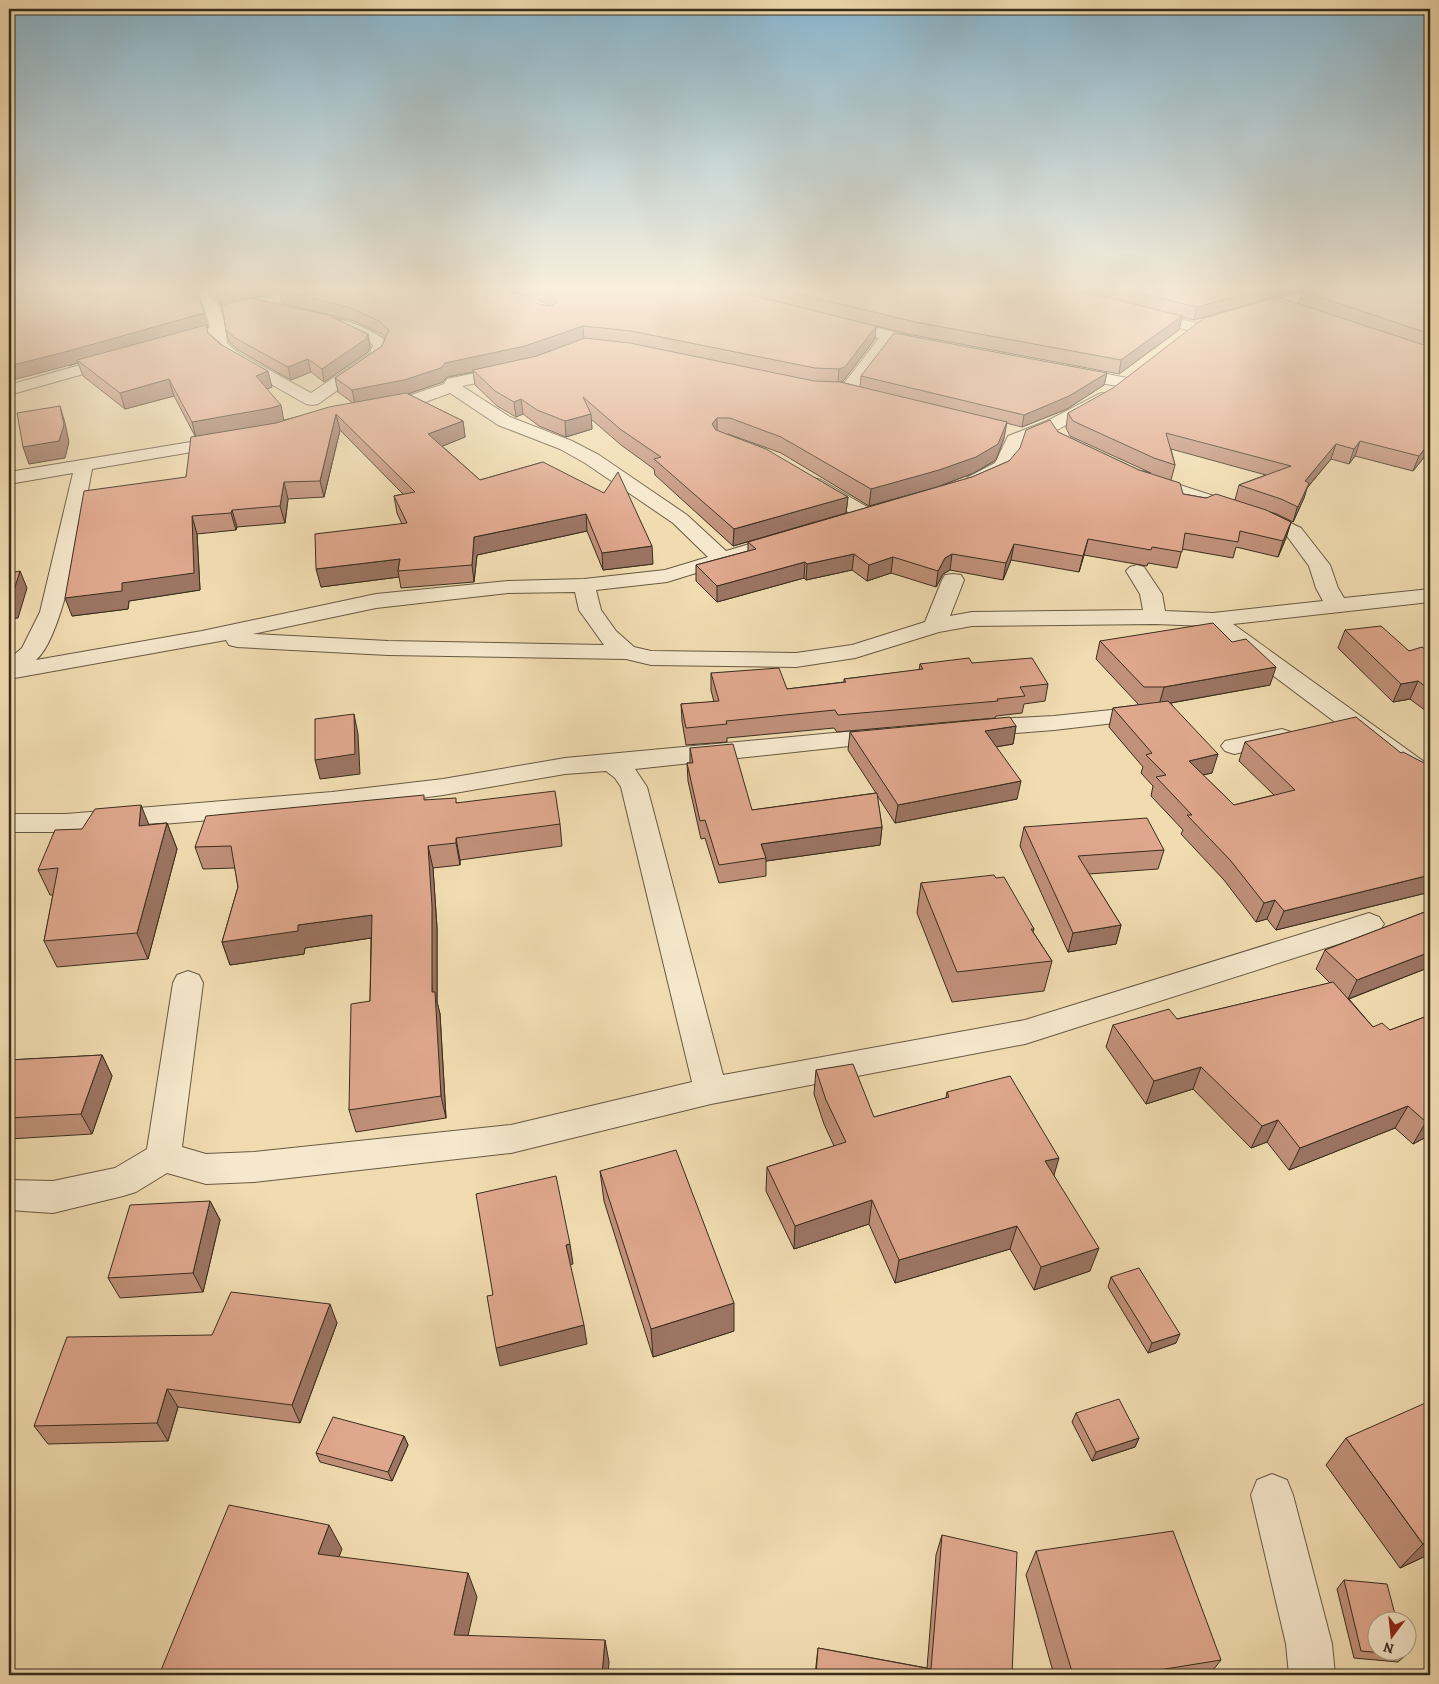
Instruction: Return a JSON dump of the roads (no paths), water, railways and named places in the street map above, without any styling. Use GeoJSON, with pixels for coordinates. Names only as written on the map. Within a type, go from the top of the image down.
{"type":"FeatureCollection","features":[{"type":"Feature","properties":{"kind":"street"},"geometry":{"type":"LineString","coordinates":[[9,390],[93,367]]}},
{"type":"Feature","properties":{"kind":"street"},"geometry":{"type":"LineString","coordinates":[[252,367],[312,400]]}},
{"type":"Feature","properties":{"kind":"street"},"geometry":{"type":"LineString","coordinates":[[312,400],[360,367]]}},
{"type":"Feature","properties":{"kind":"street"},"geometry":{"type":"LineString","coordinates":[[865,367],[851,386],[831,390],[868,397]]}},
{"type":"Feature","properties":{"kind":"street"},"geometry":{"type":"LineString","coordinates":[[362,410],[411,401],[452,386],[453,383],[462,380],[524,368]]}},
{"type":"Feature","properties":{"kind":"street"},"geometry":{"type":"LineString","coordinates":[[1056,370],[1122,382]]}},
{"type":"Feature","properties":{"kind":"street"},"geometry":{"type":"LineString","coordinates":[[953,490],[999,470],[1007,462],[1014,440],[1014,432],[1057,433],[1137,371]]}},
{"type":"Feature","properties":{"kind":"street"},"geometry":{"type":"LineString","coordinates":[[452,386],[504,421],[566,445],[592,459],[680,519],[721,558]]}},
{"type":"Feature","properties":{"kind":"street"},"geometry":{"type":"LineString","coordinates":[[312,400],[314,418]]}},
{"type":"Feature","properties":{"kind":"street"},"geometry":{"type":"LineString","coordinates":[[9,478],[240,438]]}},
{"type":"Feature","properties":{"kind":"street"},"geometry":{"type":"LineString","coordinates":[[9,672],[32,652],[51,612],[84,466]]}},
{"type":"Feature","properties":{"kind":"street"},"geometry":{"type":"LineString","coordinates":[[1129,472],[1269,520],[1294,532],[1319,565],[1327,588],[1338,607]]}},
{"type":"Feature","properties":{"kind":"street"},"geometry":{"type":"LineString","coordinates":[[798,474],[876,512],[839,523]]}},
{"type":"Feature","properties":{"kind":"street"},"geometry":{"type":"LineString","coordinates":[[9,672],[202,638],[376,601],[508,586],[584,586],[667,576],[803,534]]}},
{"type":"Feature","properties":{"kind":"street"},"geometry":{"type":"LineString","coordinates":[[1137,571],[1151,594],[1155,617]]}},
{"type":"Feature","properties":{"kind":"street"},"geometry":{"type":"LineString","coordinates":[[935,626],[953,580]]}},
{"type":"Feature","properties":{"kind":"street"},"geometry":{"type":"LineString","coordinates":[[584,586],[590,610],[608,636],[626,652]]}},
{"type":"Feature","properties":{"kind":"street"},"geometry":{"type":"LineString","coordinates":[[202,638],[388,648],[626,652],[651,658],[796,660],[855,651],[935,626],[972,619],[1155,617],[1213,620],[1430,596]]}},
{"type":"Feature","properties":{"kind":"street"},"geometry":{"type":"LineString","coordinates":[[1213,620],[1408,764],[1430,777]]}},
{"type":"Feature","properties":{"kind":"street"},"geometry":{"type":"LineString","coordinates":[[956,730],[1152,713]]}},
{"type":"Feature","properties":{"kind":"street"},"geometry":{"type":"LineString","coordinates":[[1234,746],[1352,723]]}},
{"type":"Feature","properties":{"kind":"street"},"geometry":{"type":"LineString","coordinates":[[9,823],[66,823],[332,801],[443,787],[564,766],[908,734]]}},
{"type":"Feature","properties":{"kind":"street"},"geometry":{"type":"LineString","coordinates":[[634,787],[643,771],[654,759]]}},
{"type":"Feature","properties":{"kind":"street"},"geometry":{"type":"LineString","coordinates":[[611,763],[624,772],[634,787],[711,1091]]}},
{"type":"Feature","properties":{"kind":"street"},"geometry":{"type":"LineString","coordinates":[[9,1195],[53,1197],[114,1183],[122,1181],[162,1157],[206,1169],[254,1167],[511,1139],[711,1091],[1025,1032],[1369,924]]}},
{"type":"Feature","properties":{"kind":"street"},"geometry":{"type":"LineString","coordinates":[[162,1157],[188,983]]}},
{"type":"Feature","properties":{"kind":"street"},"geometry":{"type":"LineString","coordinates":[[1272,1495],[1309,1644],[1312,1675]]}}]}
